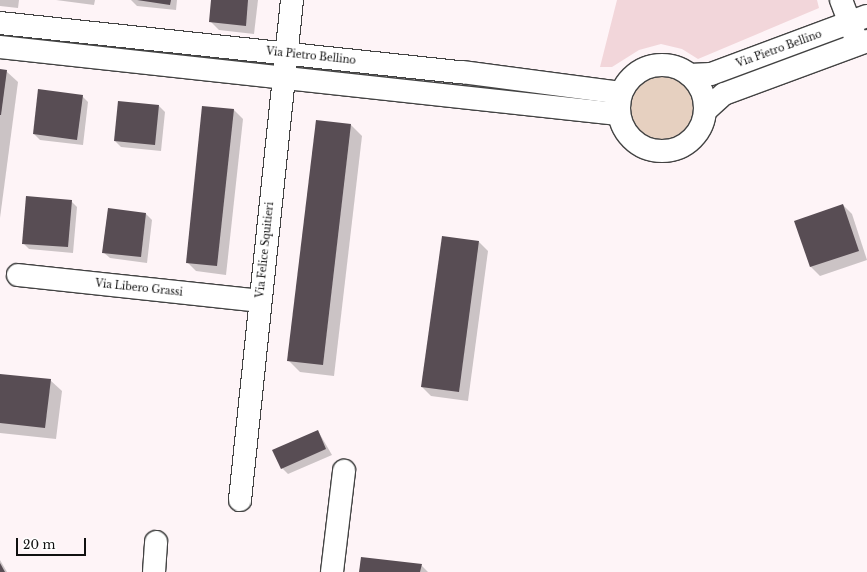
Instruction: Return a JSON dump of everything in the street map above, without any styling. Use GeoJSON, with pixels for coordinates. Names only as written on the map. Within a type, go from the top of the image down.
{"type":"FeatureCollection","features":[{"type":"Feature","properties":{"kind":"street","name":"Via Felice Squitieri"},"geometry":{"type":"LineString","coordinates":[[240,500],[292,0]]}},
{"type":"Feature","properties":{"kind":"street"},"geometry":{"type":"LineString","coordinates":[[706,110],[704,96],[690,75],[666,65],[648,67],[634,75],[620,104],[623,129],[636,143],[660,152],[687,144],[697,134],[706,110],[720,96],[862,43],[858,19],[841,0]]}},
{"type":"Feature","properties":{"kind":"street","name":"Via Pietro Bellino"},"geometry":{"type":"LineString","coordinates":[[690,75],[711,74],[858,19]]}},
{"type":"Feature","properties":{"kind":"street","name":"Via Pietro Bellino"},"geometry":{"type":"LineString","coordinates":[[0,23],[287,54],[620,104]]}},
{"type":"Feature","properties":{"kind":"street"},"geometry":{"type":"LineString","coordinates":[[0,47],[283,77],[620,104]]}},
{"type":"Feature","properties":{"kind":"street","name":"Via Libero Grassi"},"geometry":{"type":"LineString","coordinates":[[18,275],[260,301]]}},
{"type":"Feature","properties":{"kind":"street"},"geometry":{"type":"LineString","coordinates":[[332,572],[344,471]]}},
{"type":"Feature","properties":{"kind":"street"},"geometry":{"type":"LineString","coordinates":[[154,572],[156,542]]}},
{"type":"Feature","properties":{"kind":"shaded area"},"geometry":{"type":"Polygon","coordinates":[[[617,0],[817,0],[819,8],[698,59],[682,49],[661,44],[639,50],[612,67],[600,67],[617,0]]]}},
{"type":"Feature","properties":{"kind":"shaded area"},"geometry":{"type":"Polygon","coordinates":[[[662,77],[674,79],[684,86],[691,96],[693,108],[691,120],[684,130],[674,137],[662,139],[650,137],[640,130],[633,120],[631,108],[633,96],[640,86],[650,79],[662,77]]]}},
{"type":"Feature","properties":{"kind":"building"},"geometry":{"type":"Polygon","coordinates":[[[137,0],[171,0],[170,5],[137,0]]]}},
{"type":"Feature","properties":{"kind":"building"},"geometry":{"type":"Polygon","coordinates":[[[211,0],[248,0],[246,26],[209,22],[211,0]]]}},
{"type":"Feature","properties":{"kind":"building"},"geometry":{"type":"Polygon","coordinates":[[[0,69],[7,70],[1,115],[0,115],[0,69]]]}},
{"type":"Feature","properties":{"kind":"building"},"geometry":{"type":"Polygon","coordinates":[[[38,89],[83,95],[77,140],[33,134],[38,89]]]}},
{"type":"Feature","properties":{"kind":"building"},"geometry":{"type":"Polygon","coordinates":[[[118,101],[159,105],[155,145],[114,141],[118,101]]]}},
{"type":"Feature","properties":{"kind":"building"},"geometry":{"type":"Polygon","coordinates":[[[202,106],[234,109],[217,266],[186,263],[202,106]]]}},
{"type":"Feature","properties":{"kind":"building"},"geometry":{"type":"Polygon","coordinates":[[[316,120],[351,124],[323,365],[287,361],[316,120]]]}},
{"type":"Feature","properties":{"kind":"building"},"geometry":{"type":"Polygon","coordinates":[[[26,196],[72,200],[68,247],[22,244],[26,196]]]}},
{"type":"Feature","properties":{"kind":"building"},"geometry":{"type":"Polygon","coordinates":[[[843,204],[859,251],[810,267],[794,221],[843,204]]]}},
{"type":"Feature","properties":{"kind":"building"},"geometry":{"type":"Polygon","coordinates":[[[108,208],[146,213],[141,257],[102,253],[108,208]]]}},
{"type":"Feature","properties":{"kind":"building"},"geometry":{"type":"Polygon","coordinates":[[[442,236],[479,241],[459,392],[421,387],[442,236]]]}},
{"type":"Feature","properties":{"kind":"building"},"geometry":{"type":"Polygon","coordinates":[[[0,374],[51,379],[45,428],[0,423],[0,374]]]}},
{"type":"Feature","properties":{"kind":"building"},"geometry":{"type":"Polygon","coordinates":[[[318,430],[326,449],[281,469],[272,450],[318,430]]]}},
{"type":"Feature","properties":{"kind":"building"},"geometry":{"type":"Polygon","coordinates":[[[361,557],[422,564],[420,572],[359,572],[361,557]]]}},
{"type":"Feature","properties":{"kind":"building"},"geometry":{"type":"Polygon","coordinates":[[[0,563],[5,572],[0,572],[0,563]]]}}]}
